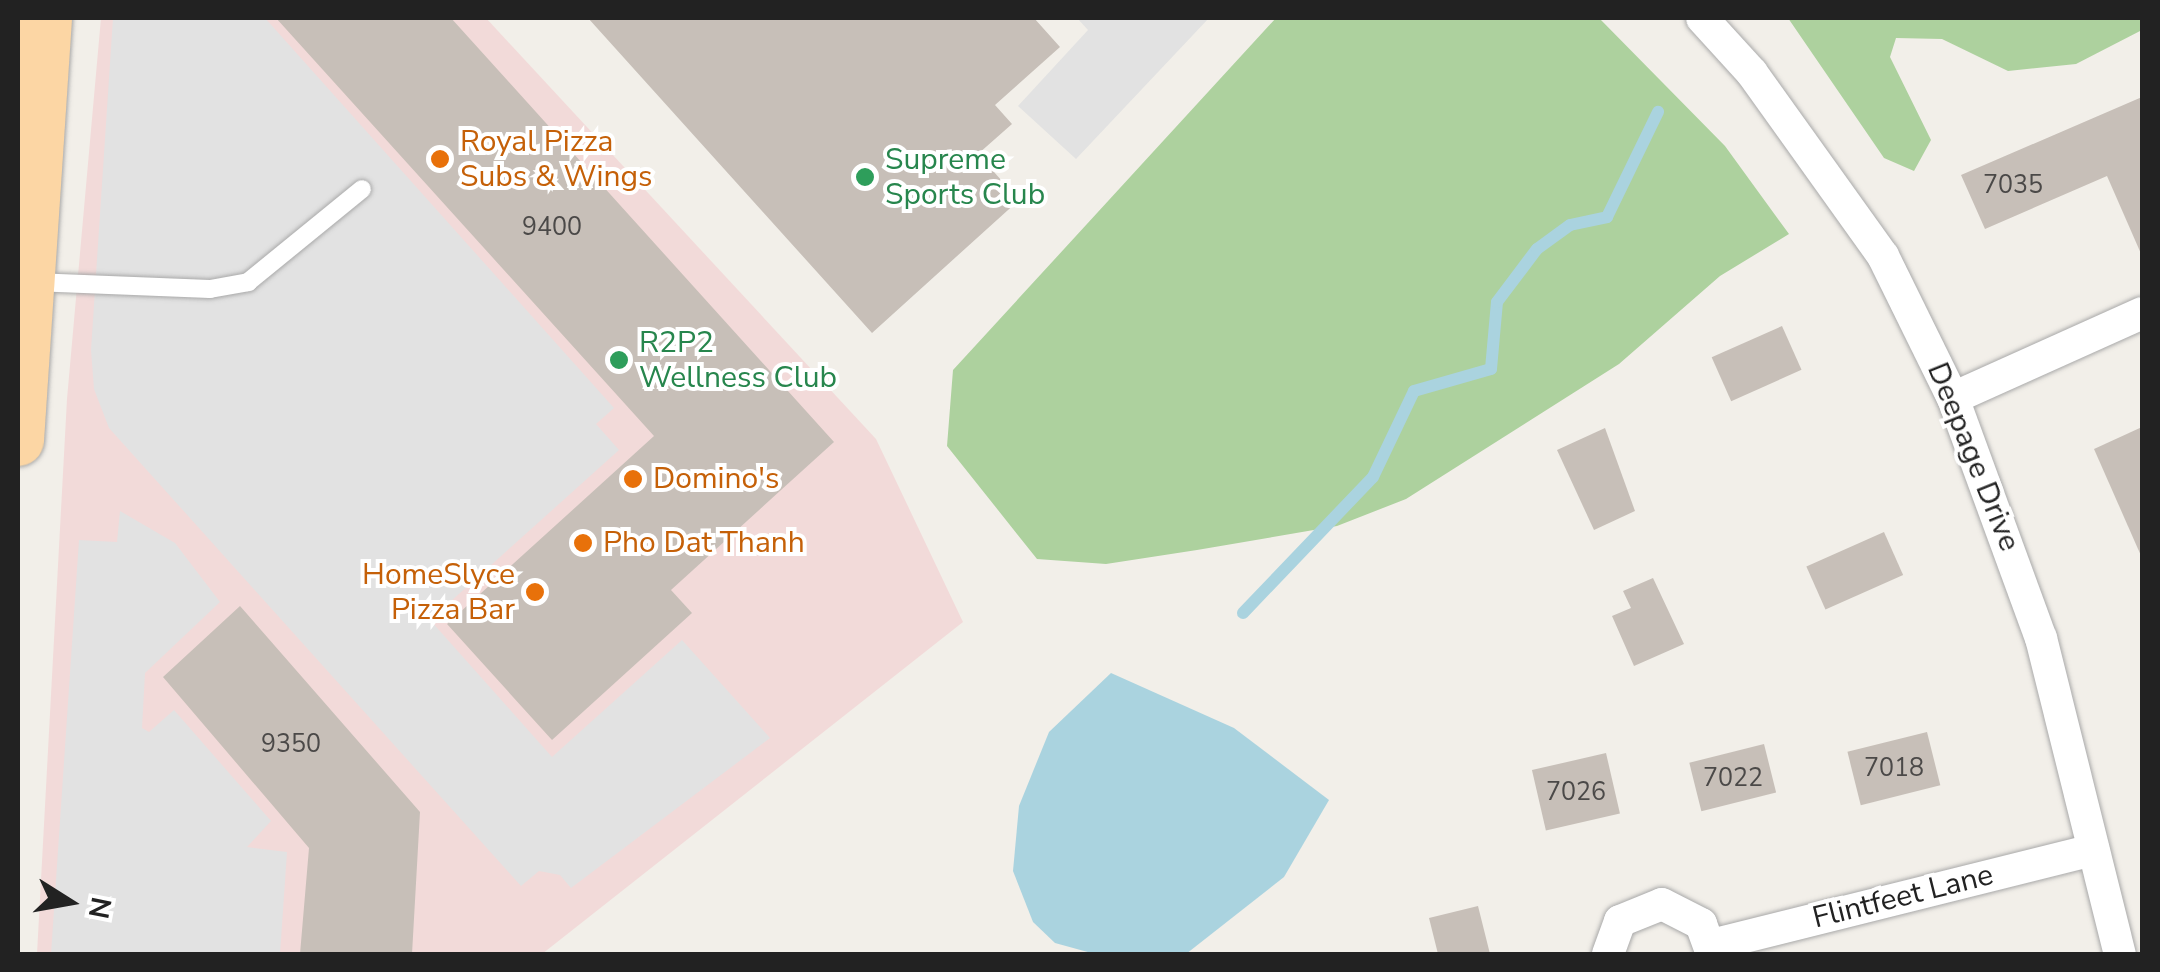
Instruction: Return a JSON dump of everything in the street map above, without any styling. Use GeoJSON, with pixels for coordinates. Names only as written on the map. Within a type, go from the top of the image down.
{"type":"FeatureCollection","features":[{"type":"Feature","properties":{"kind":"main road"},"geometry":{"type":"LineString","coordinates":[[18,440],[46,18]]}},
{"type":"Feature","properties":{"kind":"street","name":"Deepage Drive"},"geometry":{"type":"LineString","coordinates":[[1702,18],[1764,89],[1883,256],[1953,398],[2041,638],[2120,954]]}},
{"type":"Feature","properties":{"kind":"street"},"geometry":{"type":"LineString","coordinates":[[1953,398],[2142,313]]}},
{"type":"Feature","properties":{"kind":"street","name":"Flintfeet Lane"},"geometry":{"type":"LineString","coordinates":[[1608,954],[1620,921],[1662,904],[1702,924],[1712,950],[2093,850]]}},
{"type":"Feature","properties":{"kind":"lane"},"geometry":{"type":"LineString","coordinates":[[28,282],[210,290],[248,282],[362,189]]}},
{"type":"Feature","properties":{"kind":"shaded area"},"geometry":{"type":"Polygon","coordinates":[[[101,18],[486,18],[876,439],[963,622],[542,954],[37,954],[67,399],[101,18]]]}},
{"type":"Feature","properties":{"kind":"shaded area"},"geometry":{"type":"Polygon","coordinates":[[[113,18],[265,18],[614,408],[596,424],[619,450],[430,620],[552,757],[682,640],[770,738],[571,888],[560,875],[539,871],[521,886],[109,428],[94,389],[91,350],[113,18]]]}},
{"type":"Feature","properties":{"kind":"shaded area"},"geometry":{"type":"Polygon","coordinates":[[[1077,18],[1209,18],[1076,159],[1018,106],[1088,30],[1077,18]]]}},
{"type":"Feature","properties":{"kind":"shaded area"},"geometry":{"type":"Polygon","coordinates":[[[120,511],[175,543],[220,602],[145,673],[142,728],[149,732],[174,710],[271,821],[247,847],[287,852],[280,954],[51,954],[79,540],[117,542],[120,511]]]}},
{"type":"Feature","properties":{"kind":"green space"},"geometry":{"type":"Polygon","coordinates":[[[1276,18],[1599,18],[1725,146],[1789,234],[1720,276],[1619,364],[1406,499],[1337,526],[1197,550],[1106,564],[1037,559],[947,446],[953,370],[1276,18]]]}},
{"type":"Feature","properties":{"kind":"green space"},"geometry":{"type":"Polygon","coordinates":[[[1788,18],[2142,18],[2142,30],[2076,64],[2008,71],[1942,39],[1896,38],[1890,57],[1931,140],[1914,171],[1884,158],[1788,18]]]}},
{"type":"Feature","properties":{"kind":"water"},"geometry":{"type":"Polygon","coordinates":[[[1111,673],[1234,728],[1329,800],[1284,877],[1186,954],[1095,954],[1055,943],[1033,922],[1013,871],[1019,806],[1049,732],[1111,673]]]}},
{"type":"Feature","properties":{"kind":"building"},"geometry":{"type":"Polygon","coordinates":[[[276,18],[451,18],[834,442],[671,590],[692,613],[552,740],[447,624],[654,436],[276,18]]]}},
{"type":"Feature","properties":{"kind":"building","name":"Supreme Sports Club"},"geometry":{"type":"Polygon","coordinates":[[[588,18],[1034,18],[1060,47],[995,105],[1012,124],[978,154],[1019,200],[872,333],[588,18]]]}},
{"type":"Feature","properties":{"kind":"building"},"geometry":{"type":"Polygon","coordinates":[[[2142,97],[2142,256],[2107,176],[1985,229],[1961,175],[2142,97]]]}},
{"type":"Feature","properties":{"kind":"building"},"geometry":{"type":"Polygon","coordinates":[[[1782,326],[1802,370],[1731,401],[1712,357],[1782,326]]]}},
{"type":"Feature","properties":{"kind":"building"},"geometry":{"type":"Polygon","coordinates":[[[2142,427],[2142,558],[2094,449],[2142,427]]]}},
{"type":"Feature","properties":{"kind":"building"},"geometry":{"type":"Polygon","coordinates":[[[1605,428],[1635,511],[1594,530],[1557,450],[1605,428]]]}},
{"type":"Feature","properties":{"kind":"building"},"geometry":{"type":"Polygon","coordinates":[[[1884,532],[1903,575],[1825,610],[1806,567],[1884,532]]]}},
{"type":"Feature","properties":{"kind":"building"},"geometry":{"type":"Polygon","coordinates":[[[1653,578],[1684,644],[1634,666],[1612,616],[1631,608],[1623,591],[1653,578]]]}},
{"type":"Feature","properties":{"kind":"building"},"geometry":{"type":"Polygon","coordinates":[[[240,606],[420,812],[412,954],[300,954],[309,848],[163,677],[240,606]]]}},
{"type":"Feature","properties":{"kind":"building"},"geometry":{"type":"Polygon","coordinates":[[[1927,732],[1940,785],[1861,805],[1847,752],[1927,732]]]}},
{"type":"Feature","properties":{"kind":"building"},"geometry":{"type":"Polygon","coordinates":[[[1764,744],[1776,793],[1701,811],[1689,763],[1764,744]]]}},
{"type":"Feature","properties":{"kind":"building"},"geometry":{"type":"Polygon","coordinates":[[[1606,753],[1620,813],[1546,831],[1532,770],[1606,753]]]}},
{"type":"Feature","properties":{"kind":"building"},"geometry":{"type":"Polygon","coordinates":[[[1478,906],[1490,954],[1438,954],[1429,918],[1478,906]]]}},
{"type":"Feature","properties":{"kind":"waterway"},"geometry":{"type":"LineString","coordinates":[[1243,613],[1373,477],[1414,391],[1491,369],[1497,302],[1537,249],[1570,225],[1607,217],[1658,112]]}},
{"type":"Feature","properties":{"kind":"place","name":"Royal Pizza Subs & Wings"},"geometry":{"type":"Point","coordinates":[440,159]}},
{"type":"Feature","properties":{"kind":"place","name":"Supreme Sports Club"},"geometry":{"type":"Point","coordinates":[865,177]}},
{"type":"Feature","properties":{"kind":"place","name":"R2P2 Wellness Club"},"geometry":{"type":"Point","coordinates":[619,360]}},
{"type":"Feature","properties":{"kind":"place","name":"Domino's"},"geometry":{"type":"Point","coordinates":[633,479]}},
{"type":"Feature","properties":{"kind":"place","name":"Pho Dat Thanh"},"geometry":{"type":"Point","coordinates":[583,543]}},
{"type":"Feature","properties":{"kind":"place","name":"HomeSlyce Pizza Bar"},"geometry":{"type":"Point","coordinates":[535,592]}}]}
